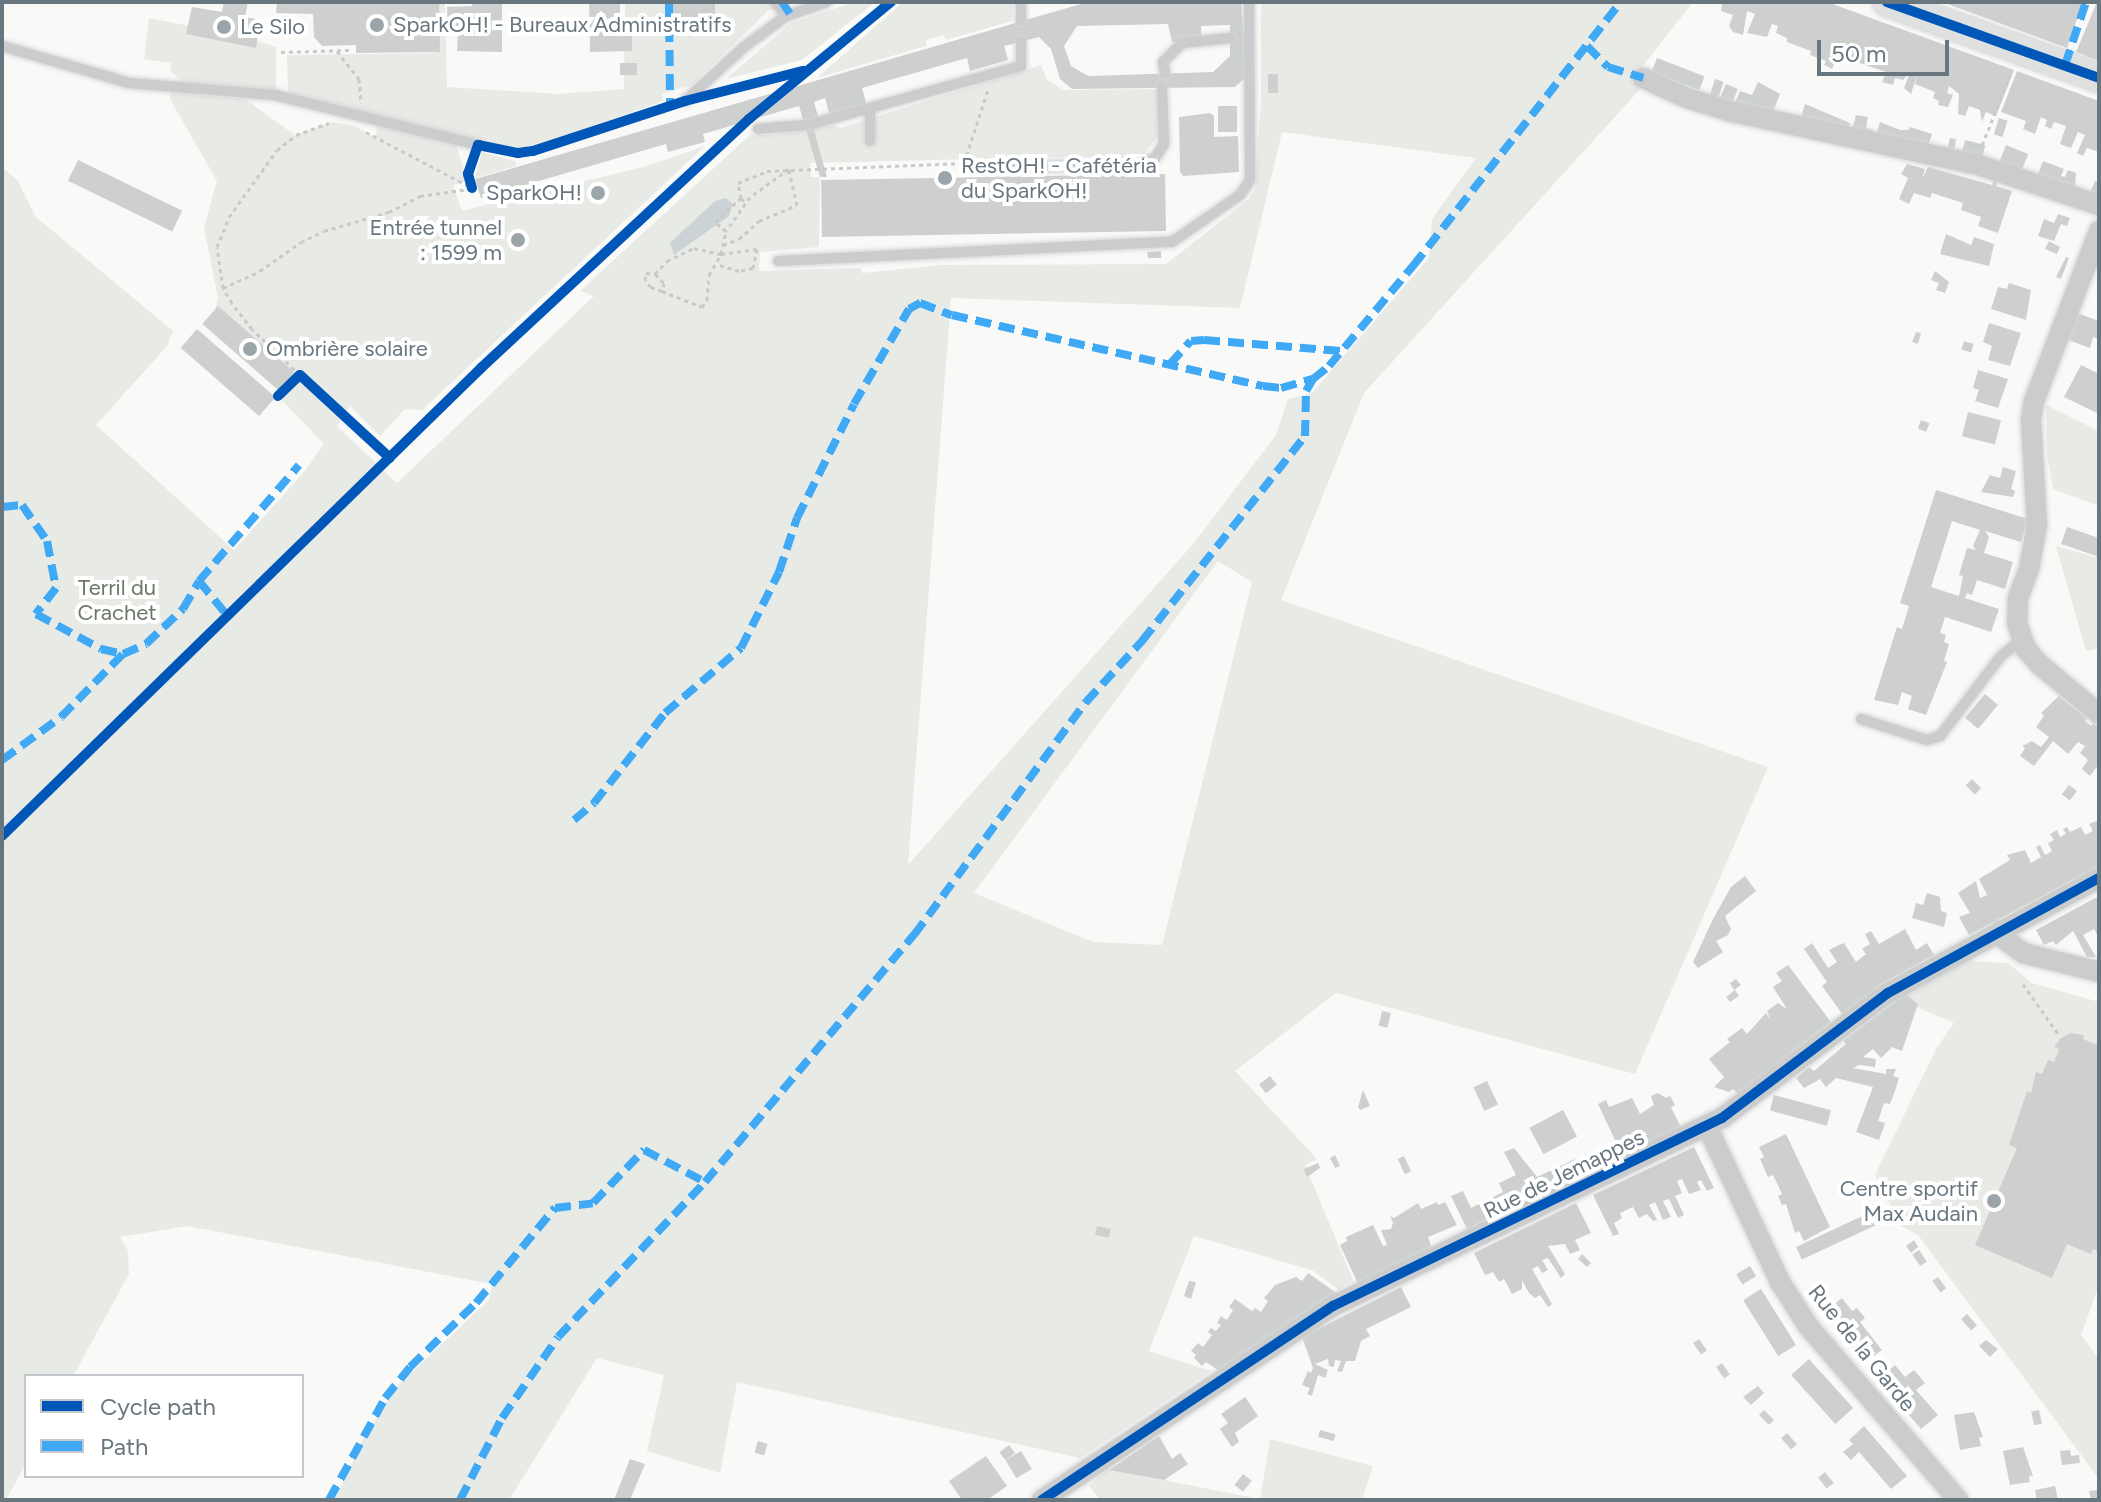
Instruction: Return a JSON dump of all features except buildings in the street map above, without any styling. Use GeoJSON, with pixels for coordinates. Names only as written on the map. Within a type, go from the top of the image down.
{"type":"FeatureCollection","features":[{"type":"Feature","properties":{"kind":"main road"},"geometry":{"type":"LineString","coordinates":[[1887,2],[2099,78]]}},
{"type":"Feature","properties":{"kind":"street"},"geometry":{"type":"LineString","coordinates":[[1643,78],[1687,98],[1729,111],[1975,164],[2099,205]]}},
{"type":"Feature","properties":{"kind":"street"},"geometry":{"type":"LineString","coordinates":[[2099,231],[2034,401],[2031,421],[2037,525],[2029,569],[2018,598],[2017,623],[2039,664],[2099,714]]}},
{"type":"Feature","properties":{"kind":"street","name":"Rue de Jemappes"},"geometry":{"type":"LineString","coordinates":[[1042,1500],[1333,1306],[1707,1126],[1888,993],[2099,878]]}},
{"type":"Feature","properties":{"kind":"street"},"geometry":{"type":"LineString","coordinates":[[2001,930],[2004,939],[2023,953],[2099,972]]}},
{"type":"Feature","properties":{"kind":"street","name":"Rue de la Garde"},"geometry":{"type":"LineString","coordinates":[[1707,1126],[1780,1282],[1808,1326],[1958,1500]]}},
{"type":"Feature","properties":{"kind":"lane"},"geometry":{"type":"LineString","coordinates":[[775,2],[786,16]]}},
{"type":"Feature","properties":{"kind":"lane"},"geometry":{"type":"LineString","coordinates":[[685,101],[744,47],[786,16],[827,2]]}},
{"type":"Feature","properties":{"kind":"lane"},"geometry":{"type":"LineString","coordinates":[[1021,2],[1021,21]]}},
{"type":"Feature","properties":{"kind":"lane"},"geometry":{"type":"LineString","coordinates":[[778,261],[1172,242],[1240,195],[1250,180],[1249,2]]}},
{"type":"Feature","properties":{"kind":"lane"},"geometry":{"type":"LineString","coordinates":[[1165,74],[1163,62],[1182,43],[1230,38]]}},
{"type":"Feature","properties":{"kind":"lane"},"geometry":{"type":"LineString","coordinates":[[758,129],[808,124],[870,110],[1021,66],[1021,41]]}},
{"type":"Feature","properties":{"kind":"lane"},"geometry":{"type":"LineString","coordinates":[[2,46],[129,83],[275,95],[357,121],[478,145]]}},
{"type":"Feature","properties":{"kind":"lane"},"geometry":{"type":"LineString","coordinates":[[987,168],[1142,163],[1155,158],[1164,144],[1162,88]]}},
{"type":"Feature","properties":{"kind":"lane"},"geometry":{"type":"LineString","coordinates":[[870,110],[870,141]]}},
{"type":"Feature","properties":{"kind":"lane"},"geometry":{"type":"LineString","coordinates":[[1861,719],[1927,740],[1940,736],[2001,656],[2023,639]]}},
{"type":"Feature","properties":{"kind":"path"},"geometry":{"type":"LineString","coordinates":[[1975,164],[2021,49]]}},
{"type":"Feature","properties":{"kind":"path"},"geometry":{"type":"LineString","coordinates":[[281,52],[349,50]]}},
{"type":"Feature","properties":{"kind":"path"},"geometry":{"type":"LineString","coordinates":[[337,51],[361,86],[357,121],[472,188]]}},
{"type":"Feature","properties":{"kind":"path"},"geometry":{"type":"LineString","coordinates":[[746,203],[737,188],[741,179],[767,171],[964,163],[993,75]]}},
{"type":"Feature","properties":{"kind":"path"},"geometry":{"type":"LineString","coordinates":[[310,384],[252,329],[223,288],[217,247],[229,217],[277,150],[296,135],[332,122]]}},
{"type":"Feature","properties":{"kind":"path"},"geometry":{"type":"LineString","coordinates":[[472,188],[468,174],[478,145]]}},
{"type":"Feature","properties":{"kind":"path"},"geometry":{"type":"LineString","coordinates":[[662,291],[664,283],[655,274],[646,273],[645,280],[656,291],[702,307],[707,300],[709,275],[721,254],[726,231],[746,203],[789,169]]}},
{"type":"Feature","properties":{"kind":"path"},"geometry":{"type":"LineString","coordinates":[[723,245],[739,239],[759,221],[797,205],[789,169]]}},
{"type":"Feature","properties":{"kind":"path"},"geometry":{"type":"LineString","coordinates":[[223,288],[260,271],[301,242],[324,231],[389,212],[420,196],[472,188]]}},
{"type":"Feature","properties":{"kind":"path"},"geometry":{"type":"LineString","coordinates":[[726,231],[715,222],[741,198]]}},
{"type":"Feature","properties":{"kind":"path"},"geometry":{"type":"LineString","coordinates":[[655,274],[667,261],[694,248],[721,254],[757,249],[753,268],[739,271],[716,264]]}},
{"type":"Feature","properties":{"kind":"path"},"geometry":{"type":"LineString","coordinates":[[291,384],[300,375]]}},
{"type":"Feature","properties":{"kind":"path"},"geometry":{"type":"LineString","coordinates":[[2023,984],[2059,1035]]}},
{"type":"Feature","properties":{"kind":"green space"},"geometry":{"type":"Polygon","coordinates":[[[434,2],[445,2],[447,87],[558,94],[624,89],[625,2],[789,2],[769,10],[692,85],[662,94],[663,101],[533,147],[514,150],[288,93],[287,55],[435,53],[434,2]]]}},
{"type":"Feature","properties":{"kind":"green space"},"geometry":{"type":"Polygon","coordinates":[[[855,2],[875,2],[802,60],[726,79],[791,23],[855,2]]]}},
{"type":"Feature","properties":{"kind":"green space"},"geometry":{"type":"Polygon","coordinates":[[[903,2],[1013,2],[1012,21],[946,40],[944,35],[926,40],[926,46],[817,78],[903,2]]]}},
{"type":"Feature","properties":{"kind":"green space","name":"Terril du Crachet"},"geometry":{"type":"Polygon","coordinates":[[[1261,2],[1693,2],[1642,67],[1642,87],[1364,393],[1281,600],[1768,767],[1635,1074],[1336,993],[1235,1071],[1317,1159],[1305,1165],[1353,1280],[1339,1290],[1312,1270],[1194,1236],[1149,1351],[1211,1371],[1080,1458],[737,1382],[720,1473],[647,1451],[664,1375],[597,1358],[509,1500],[335,1500],[363,1439],[398,1385],[489,1300],[492,1284],[187,1226],[120,1237],[128,1251],[129,1274],[74,1374],[24,1374],[24,1467],[6,1500],[2,1500],[2,167],[18,181],[36,217],[173,331],[167,346],[96,425],[234,550],[305,471],[324,444],[278,396],[291,384],[215,310],[218,298],[204,227],[217,181],[170,99],[171,93],[245,99],[295,135],[332,122],[355,126],[375,137],[379,122],[455,141],[467,181],[453,185],[462,211],[647,166],[705,146],[422,410],[405,409],[380,436],[350,406],[337,426],[397,483],[594,296],[580,291],[750,135],[775,135],[834,125],[840,128],[1041,65],[1047,80],[1064,90],[1159,89],[1159,135],[1143,155],[810,163],[811,177],[820,177],[819,247],[760,252],[759,271],[860,268],[862,273],[941,265],[1166,264],[1249,199],[1255,190],[1261,100],[1261,2]],[[1282,132],[1240,308],[951,298],[908,865],[1194,543],[1276,435],[1288,399],[1312,393],[1429,258],[1432,219],[1476,158],[1282,132]],[[1218,561],[974,893],[1093,942],[1162,945],[1252,582],[1218,561]]]}},
{"type":"Feature","properties":{"kind":"green space"},"geometry":{"type":"Polygon","coordinates":[[[149,18],[246,37],[276,47],[276,90],[187,84],[170,71],[171,63],[144,59],[149,18]]]}},
{"type":"Feature","properties":{"kind":"green space"},"geometry":{"type":"Polygon","coordinates":[[[482,152],[515,161],[516,166],[475,178],[482,152]]]}},
{"type":"Feature","properties":{"kind":"green space"},"geometry":{"type":"Polygon","coordinates":[[[2046,405],[2099,431],[2099,506],[2053,489],[2047,454],[2046,405]]]}},
{"type":"Feature","properties":{"kind":"green space"},"geometry":{"type":"Polygon","coordinates":[[[2056,546],[2099,558],[2099,648],[2086,651],[2056,546]]]}},
{"type":"Feature","properties":{"kind":"green space","name":"Centre sportif Max Audain"},"geometry":{"type":"Polygon","coordinates":[[[1969,961],[2008,963],[2032,983],[2099,1002],[2099,1285],[2081,1335],[2099,1359],[2099,1479],[1918,1235],[1901,1226],[1875,1175],[1936,1049],[1954,1023],[1914,1006],[1904,996],[1969,961]]]}},
{"type":"Feature","properties":{"kind":"green space"},"geometry":{"type":"Polygon","coordinates":[[[1270,1439],[1373,1466],[1362,1500],[1100,1500],[1089,1486],[1107,1469],[1260,1499],[1270,1439]]]}},
{"type":"Feature","properties":{"kind":"shaded area"},"geometry":{"type":"Polygon","coordinates":[[[726,198],[733,204],[729,216],[674,255],[670,243],[715,201],[726,198]]]}},
{"type":"Feature","properties":{"kind":"marked path"},"geometry":{"type":"LineString","coordinates":[[669,2],[670,106]]}},
{"type":"Feature","properties":{"kind":"marked path"},"geometry":{"type":"LineString","coordinates":[[782,2],[790,14]]}},
{"type":"Feature","properties":{"kind":"marked path"},"geometry":{"type":"LineString","coordinates":[[460,1500],[502,1418],[558,1337],[705,1182],[914,935],[1086,702],[1142,641],[1305,436],[1306,391],[1313,379],[1329,366],[1413,266],[1621,2]]}},
{"type":"Feature","properties":{"kind":"marked path"},"geometry":{"type":"LineString","coordinates":[[2065,65],[2086,2]]}},
{"type":"Feature","properties":{"kind":"marked path"},"geometry":{"type":"LineString","coordinates":[[1587,46],[1608,67],[1643,78]]}},
{"type":"Feature","properties":{"kind":"marked path"},"geometry":{"type":"LineString","coordinates":[[574,820],[594,803],[665,713],[741,648],[779,572],[797,518],[854,404],[909,309],[920,303],[952,315],[1263,386],[1281,388],[1313,379]]}},
{"type":"Feature","properties":{"kind":"marked path"},"geometry":{"type":"LineString","coordinates":[[1170,364],[1191,341],[1204,340],[1341,351]]}},
{"type":"Feature","properties":{"kind":"marked path"},"geometry":{"type":"LineString","coordinates":[[2,760],[61,717],[123,654],[146,644],[183,609],[199,581],[299,465]]}},
{"type":"Feature","properties":{"kind":"marked path"},"geometry":{"type":"LineString","coordinates":[[2,507],[22,505],[47,541],[56,588],[36,614],[101,649],[123,654]]}},
{"type":"Feature","properties":{"kind":"marked path"},"geometry":{"type":"LineString","coordinates":[[199,581],[226,614]]}},
{"type":"Feature","properties":{"kind":"marked path"},"geometry":{"type":"LineString","coordinates":[[329,1500],[385,1398],[410,1367],[476,1303],[555,1208],[593,1203],[644,1150],[705,1182]]}},
{"type":"Feature","properties":{"kind":"cycle path"},"geometry":{"type":"LineString","coordinates":[[2,836],[481,368],[749,119],[891,2]]}},
{"type":"Feature","properties":{"kind":"cycle path"},"geometry":{"type":"LineString","coordinates":[[1887,2],[2099,78]]}},
{"type":"Feature","properties":{"kind":"cycle path"},"geometry":{"type":"LineString","coordinates":[[472,188],[468,174],[478,145],[518,153],[533,151],[685,101],[803,71]]}},
{"type":"Feature","properties":{"kind":"cycle path"},"geometry":{"type":"LineString","coordinates":[[278,396],[300,375],[390,458]]}},
{"type":"Feature","properties":{"kind":"cycle path"},"geometry":{"type":"LineString","coordinates":[[1042,1500],[1333,1306],[1722,1118],[1888,993],[2099,878]]}},
{"type":"Feature","properties":{"kind":"place","name":"SparkOH! - Bureaux Administratifs"},"geometry":{"type":"Point","coordinates":[377,25]}},
{"type":"Feature","properties":{"kind":"place","name":"Le Silo"},"geometry":{"type":"Point","coordinates":[224,27]}},
{"type":"Feature","properties":{"kind":"place","name":"RestOH! - Cafétéria du SparkOH!"},"geometry":{"type":"Point","coordinates":[945,178]}},
{"type":"Feature","properties":{"kind":"place","name":"SparkOH!"},"geometry":{"type":"Point","coordinates":[598,193]}},
{"type":"Feature","properties":{"kind":"place","name":"Entrée tunnel : 1599 m"},"geometry":{"type":"Point","coordinates":[518,240]}},
{"type":"Feature","properties":{"kind":"place","name":"Ombrière solaire"},"geometry":{"type":"Point","coordinates":[250,349]}},
{"type":"Feature","properties":{"kind":"place","name":"Centre sportif Max Audain"},"geometry":{"type":"Point","coordinates":[1994,1201]}}]}
